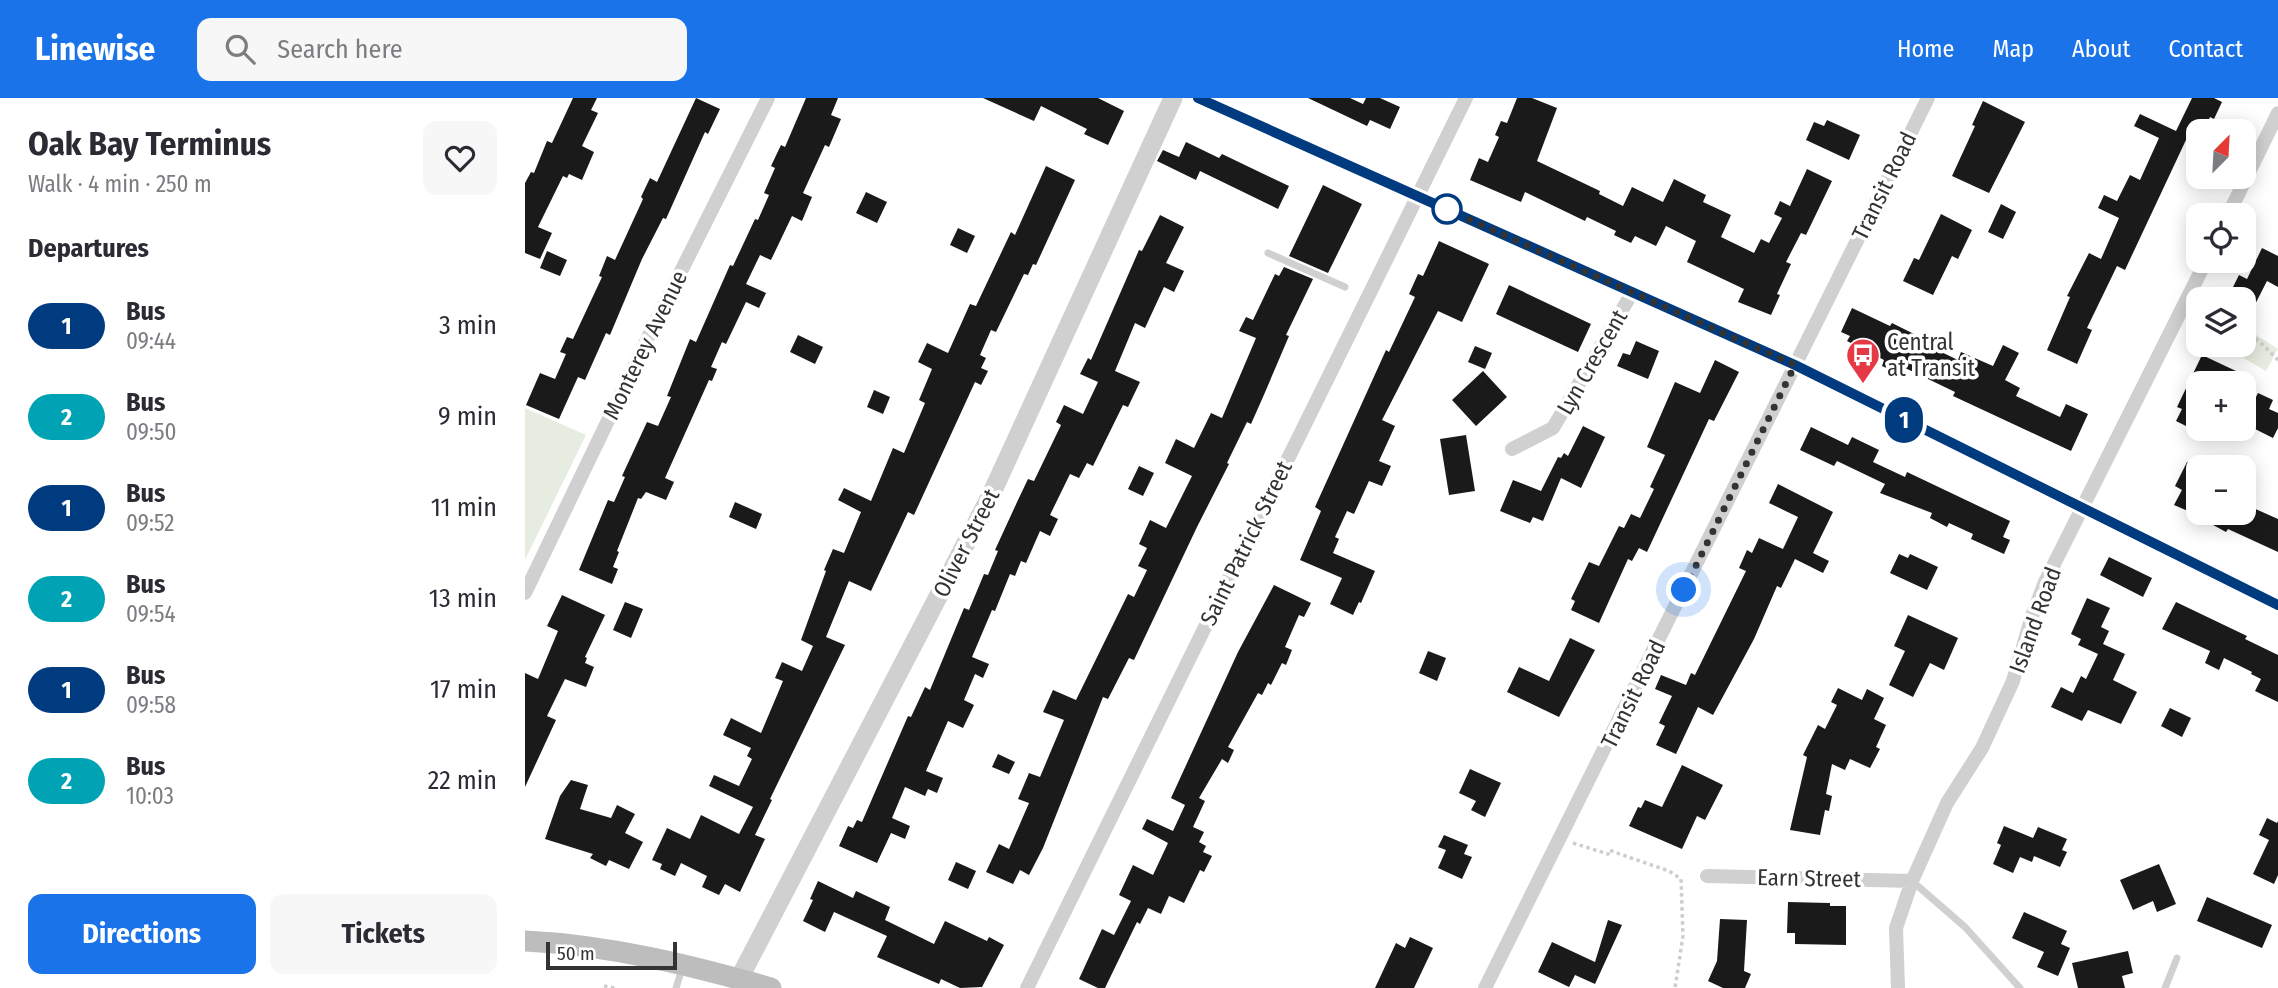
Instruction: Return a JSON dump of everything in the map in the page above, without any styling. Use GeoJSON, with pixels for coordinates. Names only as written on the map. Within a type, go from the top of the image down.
{"type":"FeatureCollection","features":[{"type":"Feature","properties":{"kind":"main road"},"geometry":{"type":"LineString","coordinates":[[525,941],[608,949],[684,965],[771,988]]}},
{"type":"Feature","properties":{"kind":"street","name":"Monterey Avenue"},"geometry":{"type":"LineString","coordinates":[[525,593],[653,327],[768,98]]}},
{"type":"Feature","properties":{"kind":"street","name":"Oliver Street"},"geometry":{"type":"LineString","coordinates":[[739,979],[990,497],[1173,98]]}},
{"type":"Feature","properties":{"kind":"street"},"geometry":{"type":"LineString","coordinates":[[1198,98],[1795,365],[2082,510],[2278,605]]}},
{"type":"Feature","properties":{"kind":"street","name":"Saint Patrick Street"},"geometry":{"type":"LineString","coordinates":[[1027,988],[1466,98]]}},
{"type":"Feature","properties":{"kind":"street","name":"Transit Road"},"geometry":{"type":"LineString","coordinates":[[1485,988],[1928,98]]}},
{"type":"Feature","properties":{"kind":"street"},"geometry":{"type":"LineString","coordinates":[[2234,203],[2278,113]]}},
{"type":"Feature","properties":{"kind":"street","name":"Island Road"},"geometry":{"type":"LineString","coordinates":[[1898,988],[1896,929],[1912,881],[1947,803],[1982,748],[2013,681],[2045,582],[2200,273]]}},
{"type":"Feature","properties":{"kind":"street","name":"Lyn Crescent"},"geometry":{"type":"LineString","coordinates":[[1513,449],[1553,428],[1632,293]]}},
{"type":"Feature","properties":{"kind":"street","name":"Earn Street"},"geometry":{"type":"LineString","coordinates":[[1707,876],[1912,881]]}},
{"type":"Feature","properties":{"kind":"lane"},"geometry":{"type":"LineString","coordinates":[[1268,253],[1345,287]]}},
{"type":"Feature","properties":{"kind":"lane"},"geometry":{"type":"LineString","coordinates":[[1912,881],[1965,927],[2020,988]]}},
{"type":"Feature","properties":{"kind":"lane"},"geometry":{"type":"LineString","coordinates":[[2165,988],[2177,958]]}},
{"type":"Feature","properties":{"kind":"lane"},"geometry":{"type":"LineString","coordinates":[[676,988],[684,965]]}},
{"type":"Feature","properties":{"kind":"path"},"geometry":{"type":"LineString","coordinates":[[2256,339],[2278,360]]}},
{"type":"Feature","properties":{"kind":"path"},"geometry":{"type":"LineString","coordinates":[[1561,839],[1608,854],[1609,850],[1669,870],[1681,879],[1683,936],[1675,988]]}},
{"type":"Feature","properties":{"kind":"path"},"geometry":{"type":"LineString","coordinates":[[604,986],[615,988]]}},
{"type":"Feature","properties":{"kind":"shaded area"},"geometry":{"type":"Polygon","coordinates":[[[2256,335],[2278,349],[2266,371],[2242,357],[2256,357],[2256,335]]]}},
{"type":"Feature","properties":{"kind":"shaded area"},"geometry":{"type":"Polygon","coordinates":[[[525,408],[586,435],[525,560],[525,408]]]}},
{"type":"Feature","properties":{"kind":"building"},"geometry":{"type":"Polygon","coordinates":[[[573,98],[597,98],[591,110],[598,113],[582,146],[594,152],[582,180],[569,174],[567,178],[563,176],[538,227],[552,233],[540,259],[525,253],[525,183],[531,172],[534,173],[547,141],[552,143],[573,98]]]}},
{"type":"Feature","properties":{"kind":"building"},"geometry":{"type":"Polygon","coordinates":[[[696,98],[720,109],[708,134],[705,132],[666,219],[663,218],[642,259],[610,335],[606,333],[585,380],[578,377],[559,419],[526,405],[540,373],[555,379],[566,354],[560,352],[567,337],[573,339],[602,277],[599,276],[607,256],[615,260],[650,178],[657,182],[696,98]]]}},
{"type":"Feature","properties":{"kind":"building"},"geometry":{"type":"Polygon","coordinates":[[[806,98],[838,98],[831,115],[841,119],[829,147],[825,145],[803,193],[812,197],[802,221],[792,216],[771,260],[760,255],[746,284],[766,293],[759,308],[746,302],[726,344],[722,342],[711,367],[717,369],[712,381],[709,380],[665,478],[674,482],[666,500],[646,492],[641,499],[638,498],[617,551],[619,552],[613,567],[618,569],[612,584],[579,570],[608,500],[614,502],[625,477],[622,476],[647,422],[658,426],[671,397],[667,396],[690,339],[696,342],[730,265],[733,266],[755,219],[758,220],[769,195],[764,193],[775,168],[771,166],[781,145],[785,147],[806,98]]]}},
{"type":"Feature","properties":{"kind":"building"},"geometry":{"type":"Polygon","coordinates":[[[983,98],[1098,98],[1124,111],[1108,145],[1084,134],[1087,129],[1041,106],[1034,121],[983,98]]]}},
{"type":"Feature","properties":{"kind":"building"},"geometry":{"type":"Polygon","coordinates":[[[1308,98],[1350,98],[1363,104],[1366,98],[1380,98],[1400,107],[1390,129],[1370,120],[1367,126],[1308,98]]]}},
{"type":"Feature","properties":{"kind":"building"},"geometry":{"type":"Polygon","coordinates":[[[1517,98],[1532,98],[1557,108],[1537,161],[1600,191],[1599,194],[1623,206],[1632,187],[1663,202],[1674,179],[1706,195],[1703,202],[1731,215],[1721,237],[1754,253],[1761,239],[1769,243],[1782,218],[1774,214],[1780,201],[1790,206],[1807,169],[1832,181],[1806,235],[1801,233],[1786,262],[1791,264],[1771,315],[1738,302],[1744,289],[1687,262],[1696,241],[1666,226],[1656,246],[1635,236],[1631,243],[1614,235],[1616,231],[1587,217],[1585,221],[1525,192],[1521,202],[1470,180],[1479,158],[1488,162],[1499,137],[1495,135],[1501,121],[1507,123],[1517,98]]]}},
{"type":"Feature","properties":{"kind":"building"},"geometry":{"type":"Polygon","coordinates":[[[2192,98],[2214,98],[2222,102],[2214,119],[2186,119],[2186,140],[2125,270],[2117,266],[2087,328],[2092,330],[2077,364],[2047,350],[2070,297],[2067,296],[2089,253],[2101,259],[2119,218],[2098,208],[2104,195],[2117,201],[2130,175],[2140,180],[2159,138],[2134,126],[2140,114],[2176,131],[2192,98]]]}},
{"type":"Feature","properties":{"kind":"building"},"geometry":{"type":"Polygon","coordinates":[[[1983,101],[2025,122],[1989,193],[1952,176],[1975,126],[1972,125],[1983,101]]]}},
{"type":"Feature","properties":{"kind":"building"},"geometry":{"type":"Polygon","coordinates":[[[1827,120],[1860,135],[1849,160],[1806,140],[1814,122],[1824,126],[1827,120]]]}},
{"type":"Feature","properties":{"kind":"building"},"geometry":{"type":"Polygon","coordinates":[[[1186,142],[1219,158],[1222,154],[1289,186],[1278,209],[1200,171],[1196,180],[1157,161],[1163,150],[1179,157],[1186,142]]]}},
{"type":"Feature","properties":{"kind":"building"},"geometry":{"type":"Polygon","coordinates":[[[1046,166],[1075,180],[1036,265],[1033,264],[1028,275],[1024,274],[996,332],[991,330],[980,355],[986,358],[981,368],[988,371],[981,385],[975,382],[914,515],[908,512],[871,591],[849,581],[826,637],[845,645],[770,799],[772,800],[755,835],[765,839],[740,892],[725,884],[719,895],[702,887],[707,876],[681,863],[675,876],[660,869],[662,864],[652,860],[667,828],[690,839],[701,815],[739,834],[753,807],[709,786],[714,775],[739,786],[752,759],[747,756],[751,748],[723,735],[731,718],[761,733],[783,681],[775,678],[782,662],[802,671],[813,646],[801,640],[826,571],[824,570],[833,549],[844,553],[861,512],[838,500],[844,488],[871,501],[893,448],[904,453],[925,403],[919,400],[932,369],[918,362],[927,343],[948,353],[970,304],[976,306],[1011,232],[1015,235],[1046,166]]]}},
{"type":"Feature","properties":{"kind":"building"},"geometry":{"type":"Polygon","coordinates":[[[1323,185],[1362,204],[1328,273],[1289,256],[1323,185]]]}},
{"type":"Feature","properties":{"kind":"building"},"geometry":{"type":"Polygon","coordinates":[[[866,192],[887,202],[877,223],[856,213],[866,192]]]}},
{"type":"Feature","properties":{"kind":"building"},"geometry":{"type":"Polygon","coordinates":[[[2001,204],[2016,212],[2003,239],[1988,232],[2001,204]]]}},
{"type":"Feature","properties":{"kind":"building"},"geometry":{"type":"Polygon","coordinates":[[[1941,214],[1972,230],[1958,259],[1952,256],[1933,295],[1903,281],[1914,258],[1919,260],[1941,214]]]}},
{"type":"Feature","properties":{"kind":"building"},"geometry":{"type":"Polygon","coordinates":[[[1160,215],[1184,227],[1166,263],[1184,271],[1174,292],[1164,287],[1145,328],[1135,323],[1115,371],[1140,382],[1128,407],[1123,405],[1093,466],[1087,463],[1079,478],[1070,474],[1050,515],[1058,519],[1050,536],[1040,531],[1026,563],[1021,561],[1015,576],[1010,574],[995,611],[992,610],[972,657],[989,664],[983,678],[975,674],[964,700],[974,705],[963,728],[948,721],[926,771],[943,778],[937,793],[928,789],[925,796],[905,787],[892,818],[910,826],[905,839],[891,833],[877,863],[839,846],[848,826],[853,828],[857,820],[862,822],[908,716],[911,717],[925,687],[930,690],[964,608],[969,610],[984,574],[988,575],[998,551],[995,550],[1028,479],[1034,481],[1061,425],[1056,422],[1064,405],[1083,414],[1098,382],[1080,374],[1088,358],[1091,360],[1139,250],[1142,251],[1160,215]]]}},
{"type":"Feature","properties":{"kind":"building"},"geometry":{"type":"Polygon","coordinates":[[[958,228],[975,236],[967,253],[950,245],[958,228]]]}},
{"type":"Feature","properties":{"kind":"building"},"geometry":{"type":"Polygon","coordinates":[[[1439,241],[1489,264],[1462,322],[1438,311],[1382,420],[1395,426],[1379,461],[1391,466],[1382,486],[1369,481],[1354,514],[1347,511],[1335,537],[1339,539],[1333,553],[1375,571],[1353,615],[1330,604],[1342,578],[1300,560],[1321,511],[1315,507],[1386,350],[1389,352],[1415,297],[1409,294],[1418,274],[1423,276],[1439,241]]]}},
{"type":"Feature","properties":{"kind":"building"},"geometry":{"type":"Polygon","coordinates":[[[2262,248],[2278,256],[2278,287],[2267,281],[2256,303],[2256,287],[2233,287],[2239,275],[2247,279],[2250,273],[2256,273],[2256,260],[2262,248]]]}},
{"type":"Feature","properties":{"kind":"building"},"geometry":{"type":"Polygon","coordinates":[[[547,251],[567,260],[560,276],[540,268],[547,251]]]}},
{"type":"Feature","properties":{"kind":"building"},"geometry":{"type":"Polygon","coordinates":[[[1284,267],[1313,279],[1286,335],[1289,336],[1251,424],[1247,422],[1134,660],[1129,658],[1108,699],[1103,697],[1043,848],[1029,875],[1020,870],[1013,884],[986,872],[999,844],[1009,849],[1029,803],[1018,799],[1029,773],[1040,777],[1064,720],[1043,712],[1053,690],[1076,700],[1128,594],[1134,597],[1147,570],[1138,566],[1147,548],[1139,544],[1150,520],[1166,528],[1192,476],[1165,463],[1176,439],[1194,448],[1211,413],[1222,418],[1256,338],[1239,331],[1246,317],[1253,320],[1275,274],[1279,276],[1284,267]]]}},
{"type":"Feature","properties":{"kind":"building"},"geometry":{"type":"Polygon","coordinates":[[[1509,285],[1591,324],[1578,352],[1496,314],[1509,285]]]}},
{"type":"Feature","properties":{"kind":"building"},"geometry":{"type":"Polygon","coordinates":[[[1852,308],[1890,326],[1892,323],[1914,334],[1912,338],[1958,360],[1961,352],[1993,366],[2003,345],[2019,353],[2005,380],[2020,388],[2016,396],[2060,417],[2066,404],[2088,414],[2071,451],[1953,396],[1955,392],[1899,365],[1895,372],[1882,366],[1884,360],[1847,341],[1850,336],[1841,332],[1852,308]]]}},
{"type":"Feature","properties":{"kind":"building"},"geometry":{"type":"Polygon","coordinates":[[[798,335],[823,347],[815,364],[790,352],[798,335]]]}},
{"type":"Feature","properties":{"kind":"building"},"geometry":{"type":"Polygon","coordinates":[[[1636,341],[1659,351],[1648,379],[1617,366],[1623,353],[1630,355],[1636,341]]]}},
{"type":"Feature","properties":{"kind":"building"},"geometry":{"type":"Polygon","coordinates":[[[1475,346],[1492,353],[1485,369],[1468,362],[1475,346]]]}},
{"type":"Feature","properties":{"kind":"building"},"geometry":{"type":"Polygon","coordinates":[[[2201,357],[2206,357],[2236,371],[2194,371],[2201,357]]]}},
{"type":"Feature","properties":{"kind":"building"},"geometry":{"type":"Polygon","coordinates":[[[1715,360],[1739,372],[1714,421],[1709,419],[1647,552],[1639,548],[1632,561],[1628,559],[1599,623],[1571,610],[1575,601],[1571,599],[1589,562],[1599,566],[1619,526],[1624,528],[1631,514],[1640,518],[1654,489],[1650,487],[1665,455],[1647,447],[1675,382],[1700,393],[1715,360]]]}},
{"type":"Feature","properties":{"kind":"building"},"geometry":{"type":"Polygon","coordinates":[[[1483,371],[1507,397],[1476,426],[1452,400],[1483,371]]]}},
{"type":"Feature","properties":{"kind":"building"},"geometry":{"type":"Polygon","coordinates":[[[2186,388],[2186,426],[2176,421],[2182,409],[2177,407],[2186,388]]]}},
{"type":"Feature","properties":{"kind":"building"},"geometry":{"type":"Polygon","coordinates":[[[874,390],[890,397],[883,414],[867,407],[874,390]]]}},
{"type":"Feature","properties":{"kind":"building"},"geometry":{"type":"Polygon","coordinates":[[[2258,393],[2273,400],[2269,409],[2278,413],[2278,428],[2273,438],[2256,430],[2258,393]]]}},
{"type":"Feature","properties":{"kind":"building"},"geometry":{"type":"Polygon","coordinates":[[[1583,426],[1605,437],[1581,488],[1561,478],[1543,521],[1533,517],[1530,523],[1500,511],[1513,480],[1541,491],[1558,457],[1561,458],[1564,453],[1568,456],[1583,426]]]}},
{"type":"Feature","properties":{"kind":"building"},"geometry":{"type":"Polygon","coordinates":[[[1811,427],[1848,445],[1852,437],[1879,450],[1873,462],[1905,477],[1907,472],[2010,521],[2003,537],[2010,540],[2004,554],[1971,539],[1973,534],[1949,523],[1947,527],[1930,518],[1932,513],[1880,493],[1885,484],[1837,461],[1834,466],[1800,450],[1811,427]]]}},
{"type":"Feature","properties":{"kind":"building"},"geometry":{"type":"Polygon","coordinates":[[[1466,435],[1475,491],[1449,495],[1440,439],[1466,435]]]}},
{"type":"Feature","properties":{"kind":"building"},"geometry":{"type":"Polygon","coordinates":[[[2186,464],[2186,510],[2174,505],[2182,490],[2175,486],[2186,464]]]}},
{"type":"Feature","properties":{"kind":"building"},"geometry":{"type":"Polygon","coordinates":[[[1139,466],[1154,473],[1143,496],[1128,489],[1139,466]]]}},
{"type":"Feature","properties":{"kind":"building"},"geometry":{"type":"Polygon","coordinates":[[[1778,484],[1833,512],[1813,553],[1829,561],[1823,573],[1795,559],[1781,588],[1777,586],[1754,639],[1713,715],[1698,707],[1676,754],[1656,745],[1665,726],[1659,723],[1672,696],[1655,689],[1661,675],[1686,685],[1691,673],[1695,675],[1746,571],[1739,568],[1747,550],[1752,553],[1759,538],[1783,549],[1798,517],[1769,503],[1778,484]]]}},
{"type":"Feature","properties":{"kind":"building"},"geometry":{"type":"Polygon","coordinates":[[[735,502],[762,514],[756,529],[729,517],[735,502]]]}},
{"type":"Feature","properties":{"kind":"building"},"geometry":{"type":"Polygon","coordinates":[[[2256,509],[2278,519],[2278,552],[2228,529],[2226,532],[2213,525],[2256,525],[2256,509]]]}},
{"type":"Feature","properties":{"kind":"building"},"geometry":{"type":"Polygon","coordinates":[[[1899,554],[1908,558],[1910,554],[1938,567],[1927,590],[1890,573],[1899,554]]]}},
{"type":"Feature","properties":{"kind":"building"},"geometry":{"type":"Polygon","coordinates":[[[2109,557],[2152,578],[2143,597],[2100,575],[2109,557]]]}},
{"type":"Feature","properties":{"kind":"building"},"geometry":{"type":"Polygon","coordinates":[[[1274,585],[1311,603],[1304,617],[1299,615],[1285,647],[1292,650],[1286,665],[1282,663],[1271,685],[1268,683],[1262,695],[1258,693],[1228,747],[1234,750],[1228,763],[1222,759],[1199,798],[1205,801],[1193,827],[1204,832],[1199,842],[1206,846],[1203,852],[1212,856],[1204,872],[1200,870],[1184,903],[1169,896],[1161,914],[1148,908],[1140,924],[1137,922],[1105,988],[1098,988],[1079,979],[1102,929],[1114,935],[1131,901],[1119,895],[1133,865],[1153,875],[1168,843],[1142,829],[1147,819],[1173,831],[1185,805],[1171,798],[1238,652],[1274,585]]]}},
{"type":"Feature","properties":{"kind":"building"},"geometry":{"type":"Polygon","coordinates":[[[562,595],[605,615],[585,657],[585,663],[594,667],[586,687],[565,679],[547,716],[556,720],[525,787],[525,673],[538,679],[558,631],[547,626],[562,595]]]}},
{"type":"Feature","properties":{"kind":"building"},"geometry":{"type":"Polygon","coordinates":[[[2087,598],[2110,608],[2101,627],[2109,631],[2103,644],[2125,654],[2113,680],[2137,692],[2121,724],[2088,710],[2082,721],[2051,707],[2061,687],[2073,693],[2081,676],[2086,679],[2098,654],[2078,645],[2081,639],[2071,634],[2087,598]]]}},
{"type":"Feature","properties":{"kind":"building"},"geometry":{"type":"Polygon","coordinates":[[[625,602],[643,609],[631,638],[613,630],[625,602]]]}},
{"type":"Feature","properties":{"kind":"building"},"geometry":{"type":"Polygon","coordinates":[[[2176,602],[2247,636],[2245,639],[2278,655],[2278,702],[2255,691],[2261,679],[2251,674],[2252,672],[2224,658],[2219,670],[2205,663],[2210,651],[2162,629],[2176,602]]]}},
{"type":"Feature","properties":{"kind":"building"},"geometry":{"type":"Polygon","coordinates":[[[1908,615],[1958,638],[1944,670],[1930,663],[1913,697],[1889,685],[1905,651],[1894,646],[1908,615]]]}},
{"type":"Feature","properties":{"kind":"building"},"geometry":{"type":"Polygon","coordinates":[[[1570,638],[1595,650],[1559,717],[1507,692],[1519,667],[1549,681],[1570,638]]]}},
{"type":"Feature","properties":{"kind":"building"},"geometry":{"type":"Polygon","coordinates":[[[1428,651],[1446,658],[1437,681],[1419,673],[1428,651]]]}},
{"type":"Feature","properties":{"kind":"building"},"geometry":{"type":"Polygon","coordinates":[[[1838,688],[1862,700],[1867,689],[1884,698],[1874,719],[1886,725],[1876,747],[1880,749],[1870,768],[1850,759],[1845,770],[1832,764],[1826,794],[1832,796],[1829,811],[1825,810],[1820,835],[1790,830],[1807,757],[1803,755],[1818,725],[1825,729],[1837,705],[1831,702],[1838,688]]]}},
{"type":"Feature","properties":{"kind":"building"},"geometry":{"type":"Polygon","coordinates":[[[2170,708],[2191,718],[2182,737],[2161,726],[2170,708]]]}},
{"type":"Feature","properties":{"kind":"building"},"geometry":{"type":"Polygon","coordinates":[[[998,754],[1015,762],[1009,774],[992,767],[998,754]]]}},
{"type":"Feature","properties":{"kind":"building"},"geometry":{"type":"Polygon","coordinates":[[[1682,765],[1723,785],[1705,820],[1697,816],[1682,849],[1629,826],[1638,807],[1641,808],[1645,800],[1662,807],[1682,765]]]}},
{"type":"Feature","properties":{"kind":"building"},"geometry":{"type":"Polygon","coordinates":[[[1470,769],[1501,783],[1485,817],[1471,810],[1476,801],[1459,793],[1470,769]]]}},
{"type":"Feature","properties":{"kind":"building"},"geometry":{"type":"Polygon","coordinates":[[[571,780],[588,785],[580,809],[611,818],[617,805],[635,814],[625,833],[643,842],[629,869],[609,860],[606,866],[590,858],[593,854],[545,839],[560,796],[571,780]]]}},
{"type":"Feature","properties":{"kind":"building"},"geometry":{"type":"Polygon","coordinates":[[[2267,818],[2277,823],[2278,821],[2278,875],[2274,884],[2253,874],[2269,840],[2259,835],[2267,818]]]}},
{"type":"Feature","properties":{"kind":"building"},"geometry":{"type":"Polygon","coordinates":[[[2004,826],[2033,838],[2038,827],[2067,839],[2062,850],[2067,852],[2060,867],[2034,856],[2032,862],[2020,857],[2013,873],[1993,864],[2001,845],[1997,843],[2004,826]]]}},
{"type":"Feature","properties":{"kind":"building"},"geometry":{"type":"Polygon","coordinates":[[[1444,835],[1468,845],[1464,854],[1472,857],[1462,879],[1438,868],[1446,850],[1438,847],[1444,835]]]}},
{"type":"Feature","properties":{"kind":"building"},"geometry":{"type":"Polygon","coordinates":[[[956,862],[976,871],[968,889],[948,880],[956,862]]]}},
{"type":"Feature","properties":{"kind":"building"},"geometry":{"type":"Polygon","coordinates":[[[2159,864],[2176,904],[2157,912],[2153,901],[2133,910],[2120,880],[2159,864]]]}},
{"type":"Feature","properties":{"kind":"building"},"geometry":{"type":"Polygon","coordinates":[[[818,881],[853,898],[856,891],[890,907],[885,920],[934,944],[945,921],[987,941],[989,937],[1004,945],[982,987],[960,988],[941,979],[939,984],[877,957],[887,936],[834,912],[825,932],[803,921],[818,881]]]}},
{"type":"Feature","properties":{"kind":"building"},"geometry":{"type":"Polygon","coordinates":[[[2207,897],[2272,925],[2262,948],[2197,921],[2207,897]]]}},
{"type":"Feature","properties":{"kind":"building"},"geometry":{"type":"Polygon","coordinates":[[[1788,902],[1846,906],[1846,945],[1795,944],[1795,933],[1787,933],[1788,902]]]}},
{"type":"Feature","properties":{"kind":"building"},"geometry":{"type":"Polygon","coordinates":[[[2024,912],[2067,931],[2061,944],[2070,948],[2058,976],[2037,967],[2044,952],[2012,938],[2024,912]]]}},
{"type":"Feature","properties":{"kind":"building"},"geometry":{"type":"Polygon","coordinates":[[[1720,919],[1747,920],[1744,971],[1751,974],[1745,988],[1723,988],[1708,981],[1717,961],[1720,919]]]}},
{"type":"Feature","properties":{"kind":"building"},"geometry":{"type":"Polygon","coordinates":[[[1608,920],[1622,925],[1595,984],[1575,975],[1569,987],[1538,972],[1552,942],[1595,962],[1608,920]]]}},
{"type":"Feature","properties":{"kind":"building"},"geometry":{"type":"Polygon","coordinates":[[[1410,937],[1433,948],[1414,988],[1375,988],[1396,943],[1405,948],[1410,937]]]}},
{"type":"Feature","properties":{"kind":"building"},"geometry":{"type":"Polygon","coordinates":[[[2128,951],[2133,973],[2122,976],[2125,988],[2078,988],[2072,963],[2128,951]]]}},
{"type":"Feature","properties":{"kind":"bus line","name":"1"},"geometry":{"type":"LineString","coordinates":[[1198,98],[1795,365],[2082,510],[2278,605]]}},
{"type":"Feature","properties":{"kind":"place","name":"Central at Transit"},"geometry":{"type":"Point","coordinates":[1863,385]}},
{"type":"Feature","properties":{"kind":"route"},"geometry":{"type":"LineString","coordinates":[[1447,209],[1441,207],[1795,365],[1684,590]]}}]}
